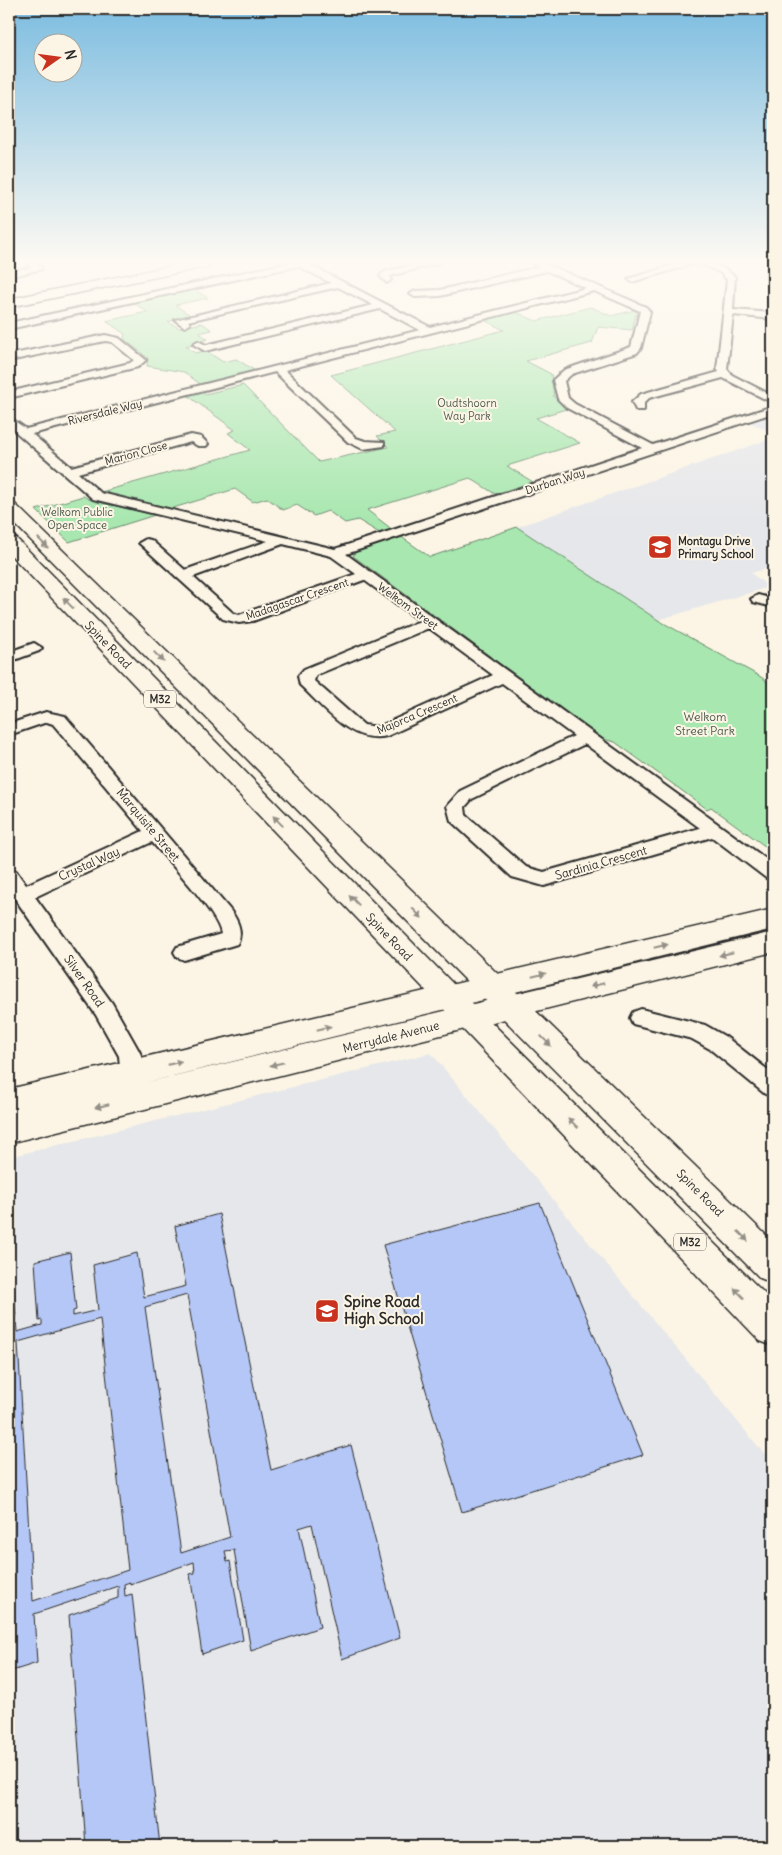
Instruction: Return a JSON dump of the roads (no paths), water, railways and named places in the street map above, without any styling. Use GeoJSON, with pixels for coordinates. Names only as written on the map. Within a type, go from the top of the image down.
{"type":"FeatureCollection","features":[{"type":"Feature","properties":{"kind":"main road","name":"Spine Road"},"geometry":{"type":"LineString","coordinates":[[9,508],[773,1266]]}},
{"type":"Feature","properties":{"kind":"main road","name":"Spine Road"},"geometry":{"type":"LineString","coordinates":[[9,542],[458,1008],[773,1328]]}},
{"type":"Feature","properties":{"kind":"main road","name":"Merrydale Avenue"},"geometry":{"type":"LineString","coordinates":[[9,1129],[133,1086],[502,997],[773,919]]}},
{"type":"Feature","properties":{"kind":"main road","name":"Merrydale Avenue"},"geometry":{"type":"LineString","coordinates":[[502,997],[773,942]]}},
{"type":"Feature","properties":{"kind":"main road","name":"Merrydale Avenue"},"geometry":{"type":"LineString","coordinates":[[9,1102],[133,1086]]}},
{"type":"Feature","properties":{"kind":"street"},"geometry":{"type":"LineString","coordinates":[[9,358],[49,350]]}},
{"type":"Feature","properties":{"kind":"street"},"geometry":{"type":"LineString","coordinates":[[9,395],[134,365],[141,360],[127,350]]}},
{"type":"Feature","properties":{"kind":"street","name":"Riversdale Way"},"geometry":{"type":"LineString","coordinates":[[23,433],[350,350]]}},
{"type":"Feature","properties":{"kind":"street"},"geometry":{"type":"LineString","coordinates":[[634,350],[628,354],[562,374],[558,380],[563,399],[579,411],[652,448]]}},
{"type":"Feature","properties":{"kind":"street"},"geometry":{"type":"LineString","coordinates":[[724,350],[722,369],[725,374],[773,400]]}},
{"type":"Feature","properties":{"kind":"street"},"geometry":{"type":"LineString","coordinates":[[277,368],[352,440],[363,445],[380,444]]}},
{"type":"Feature","properties":{"kind":"street"},"geometry":{"type":"LineString","coordinates":[[640,408],[638,402],[645,396],[725,374]]}},
{"type":"Feature","properties":{"kind":"street","name":"Durban Way"},"geometry":{"type":"LineString","coordinates":[[336,553],[773,409]]}},
{"type":"Feature","properties":{"kind":"street","name":"Welkom Street"},"geometry":{"type":"LineString","coordinates":[[9,420],[89,490],[104,498],[336,553],[773,873]]}},
{"type":"Feature","properties":{"kind":"street","name":"Marion Close"},"geometry":{"type":"LineString","coordinates":[[68,472],[188,439],[196,438],[202,444]]}},
{"type":"Feature","properties":{"kind":"street"},"geometry":{"type":"LineString","coordinates":[[183,576],[282,540]]}},
{"type":"Feature","properties":{"kind":"street","name":"Madagascar Crescent"},"geometry":{"type":"LineString","coordinates":[[146,543],[228,616],[239,619],[248,618],[366,575]]}},
{"type":"Feature","properties":{"kind":"street"},"geometry":{"type":"LineString","coordinates":[[758,599],[773,603]]}},
{"type":"Feature","properties":{"kind":"street","name":"Majorca Crescent"},"geometry":{"type":"LineString","coordinates":[[430,622],[310,672],[306,676],[306,682],[358,729],[376,733],[504,676]]}},
{"type":"Feature","properties":{"kind":"street"},"geometry":{"type":"LineString","coordinates":[[9,656],[34,648]]}},
{"type":"Feature","properties":{"kind":"street","name":"Marquisite Street"},"geometry":{"type":"LineString","coordinates":[[9,730],[46,717],[59,720],[211,900],[230,925],[232,932],[230,939],[184,952]]}},
{"type":"Feature","properties":{"kind":"street","name":"Sardinia Crescent"},"geometry":{"type":"LineString","coordinates":[[587,736],[466,795],[456,806],[458,817],[519,872],[544,879],[716,830]]}},
{"type":"Feature","properties":{"kind":"street","name":"Crystal Way"},"geometry":{"type":"LineString","coordinates":[[22,895],[155,833]]}},
{"type":"Feature","properties":{"kind":"street","name":"Silver Road"},"geometry":{"type":"LineString","coordinates":[[9,876],[104,1009],[130,1056],[133,1086]]}},
{"type":"Feature","properties":{"kind":"street"},"geometry":{"type":"LineString","coordinates":[[641,1018],[697,1031],[718,1043],[773,1087]]}},
{"type":"Feature","properties":{"kind":"place","name":"Montagu Drive Primary School"},"geometry":{"type":"Point","coordinates":[660,547]}},
{"type":"Feature","properties":{"kind":"place","name":"Spine Road High School"},"geometry":{"type":"Point","coordinates":[327,1311]}},
{"type":"Feature","properties":{"kind":"park label","name":"Oudtshoorn Way Park"},"geometry":{"type":"Point","coordinates":[467,409]}},
{"type":"Feature","properties":{"kind":"park label","name":"Welkom Public Open Space"},"geometry":{"type":"Point","coordinates":[77,518]}},
{"type":"Feature","properties":{"kind":"park label","name":"Welkom Street Park"},"geometry":{"type":"Point","coordinates":[705,724]}}]}
